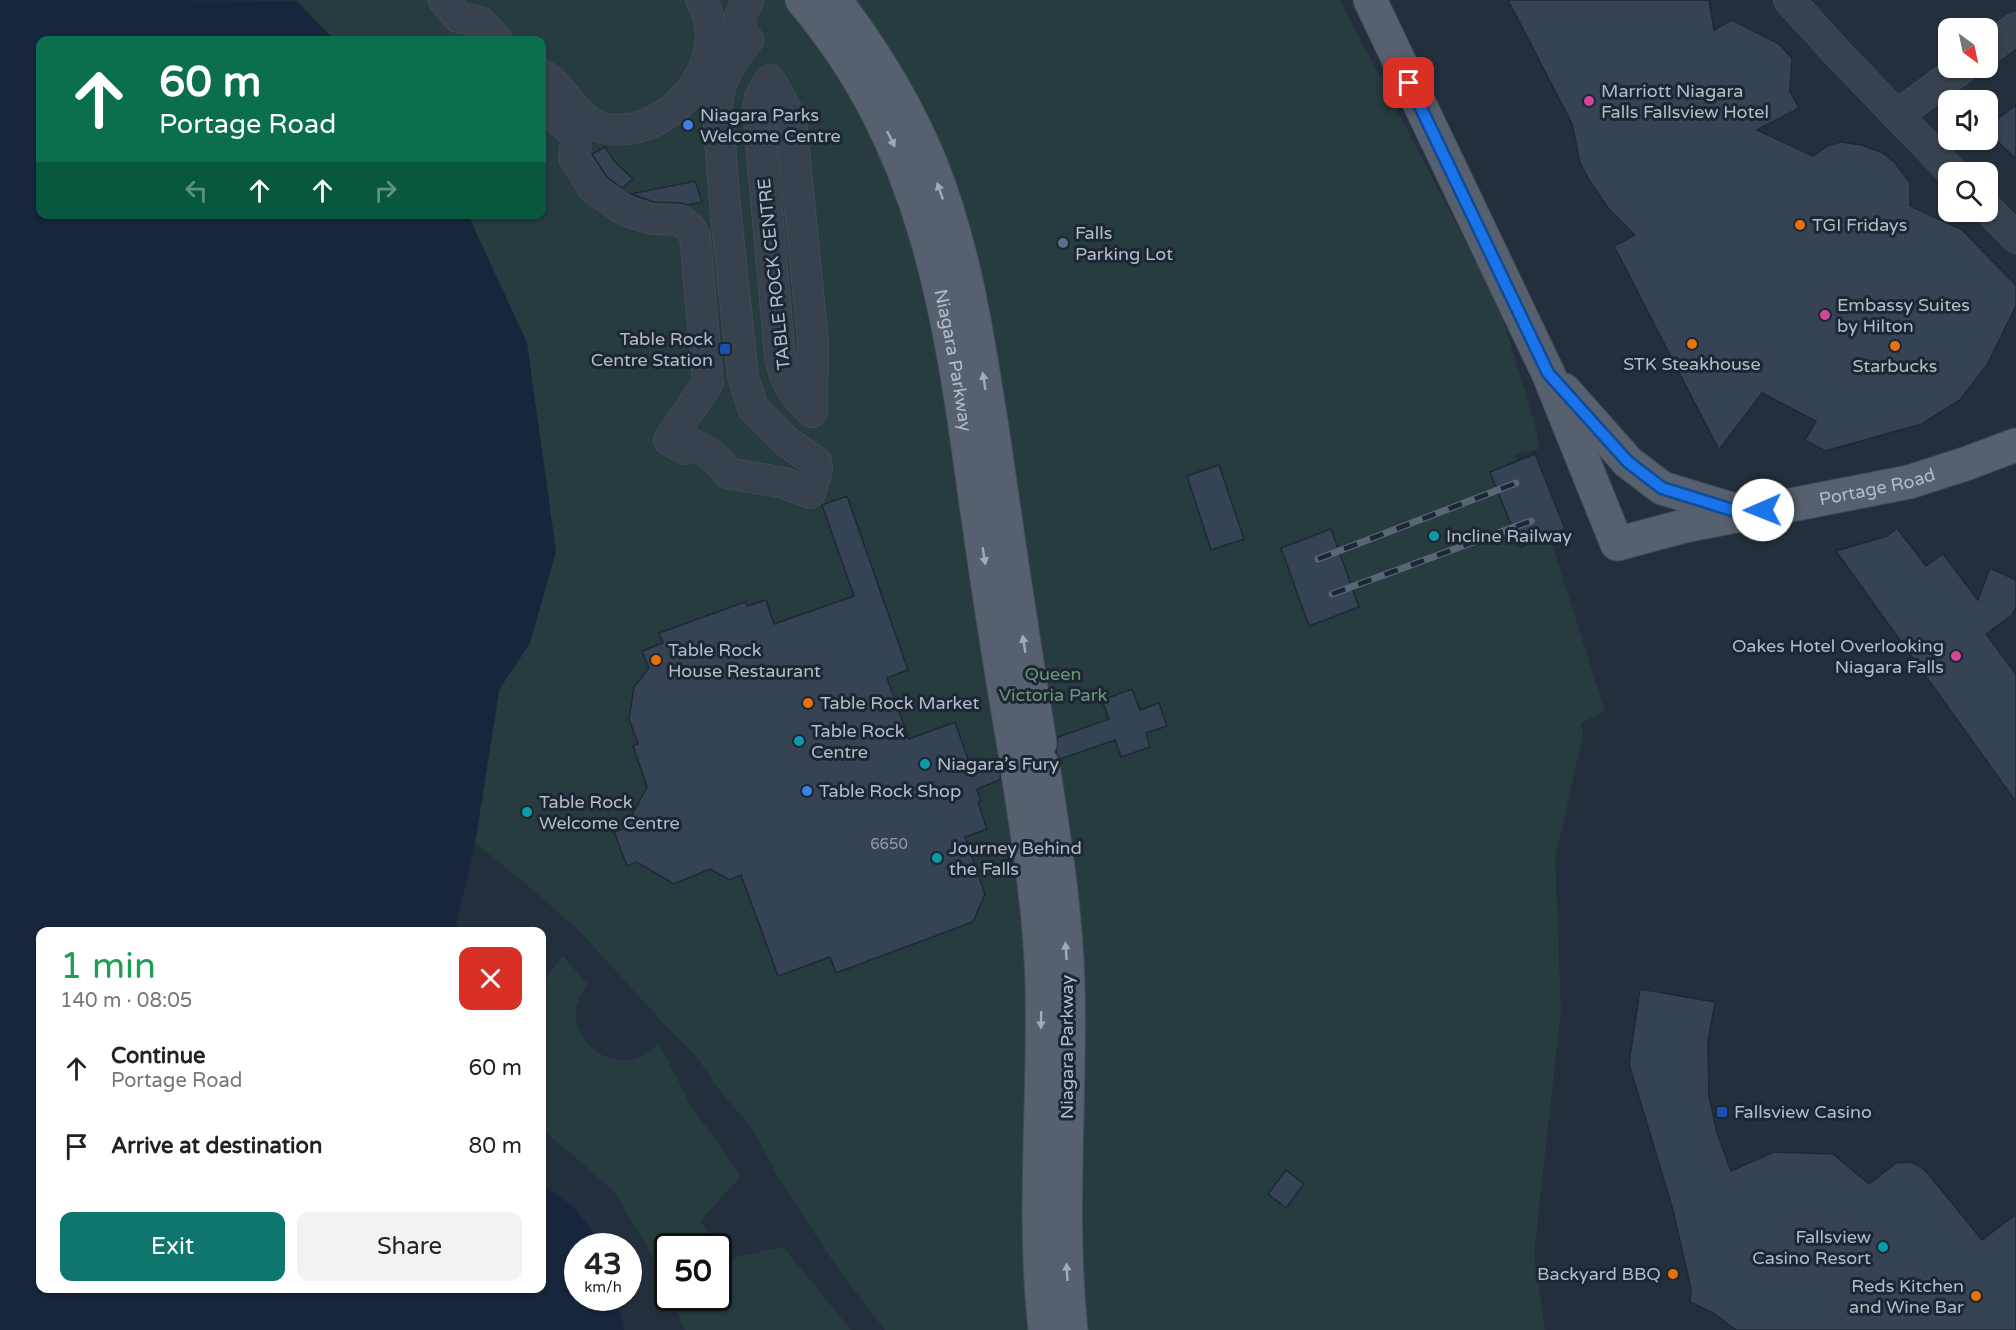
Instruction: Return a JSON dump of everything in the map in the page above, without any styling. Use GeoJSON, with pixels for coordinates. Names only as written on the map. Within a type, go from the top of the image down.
{"type":"FeatureCollection","features":[{"type":"Feature","properties":{"kind":"main road","name":"Niagara Parkway"},"geometry":{"type":"LineString","coordinates":[[802,0],[836,45],[884,125],[909,181],[931,249],[949,328],[1029,759],[1062,896],[1068,974],[1065,1233],[1071,1330]]}},
{"type":"Feature","properties":{"kind":"main road","name":"Niagara Parkway"},"geometry":{"type":"LineString","coordinates":[[835,0],[883,70],[907,113],[931,164],[959,254],[975,323],[1029,759],[1041,965],[1038,1234],[1045,1330]]}},
{"type":"Feature","properties":{"kind":"main road","name":"Portage Road"},"geometry":{"type":"LineString","coordinates":[[1370,0],[1548,373],[1617,544],[1684,526],[1909,482],[2016,445]]}},
{"type":"Feature","properties":{"kind":"main road"},"geometry":{"type":"LineString","coordinates":[[1548,373],[1628,462],[1662,488],[1745,514]]}},
{"type":"Feature","properties":{"kind":"street"},"geometry":{"type":"LineString","coordinates":[[424,0],[463,36]]}},
{"type":"Feature","properties":{"kind":"street"},"geometry":{"type":"LineString","coordinates":[[444,0],[458,17],[480,22],[493,36]]}},
{"type":"Feature","properties":{"kind":"street"},"geometry":{"type":"LineString","coordinates":[[546,79],[591,125],[618,130],[631,129],[657,121],[679,105],[688,95],[706,61],[710,29],[701,0]]}},
{"type":"Feature","properties":{"kind":"street"},"geometry":{"type":"LineString","coordinates":[[546,109],[577,135],[574,158],[594,189],[624,210],[651,219],[680,220],[695,236],[708,383],[669,440],[686,449],[694,446],[707,450],[717,458],[728,473],[784,483],[810,493],[817,470],[816,462],[787,442],[753,408],[743,376],[725,206],[717,102],[720,86],[728,67],[748,40],[741,38],[740,16],[748,0]]}},
{"type":"Feature","properties":{"kind":"street"},"geometry":{"type":"LineString","coordinates":[[1789,0],[1942,162]]}},
{"type":"Feature","properties":{"kind":"street"},"geometry":{"type":"LineString","coordinates":[[1998,42],[2016,28]]}},
{"type":"Feature","properties":{"kind":"street"},"geometry":{"type":"LineString","coordinates":[[1897,115],[1948,78]]}},
{"type":"Feature","properties":{"kind":"street","name":"TABLE ROCK CENTRE"},"geometry":{"type":"LineString","coordinates":[[770,80],[790,118],[813,342],[812,412],[797,396],[786,379],[780,356],[758,110],[760,98],[770,80]]}},
{"type":"Feature","properties":{"kind":"street"},"geometry":{"type":"LineString","coordinates":[[1998,219],[2016,238]]}},
{"type":"Feature","properties":{"kind":"green space","name":"Queen Victoria Park"},"geometry":{"type":"Polygon","coordinates":[[[295,0],[1340,0],[1499,306],[1536,429],[1539,449],[1515,455],[1553,547],[1605,711],[1581,723],[1583,735],[1555,859],[1561,1009],[1534,1255],[1545,1330],[885,1330],[840,1272],[779,1179],[753,1129],[719,1090],[696,1056],[582,934],[538,894],[475,843],[500,689],[530,643],[527,343],[470,219],[546,219],[546,36],[330,36],[295,0]]]}},
{"type":"Feature","properties":{"kind":"green space"},"geometry":{"type":"Polygon","coordinates":[[[563,956],[587,984],[576,1010],[579,1030],[585,1040],[601,1055],[622,1060],[644,1055],[659,1043],[691,1106],[741,1176],[700,1221],[708,1233],[654,1233],[654,1262],[642,1238],[642,1233],[639,1233],[614,1191],[546,1131],[546,978],[563,956]]]}},
{"type":"Feature","properties":{"kind":"green space"},"geometry":{"type":"Polygon","coordinates":[[[783,1247],[851,1330],[685,1330],[676,1311],[732,1311],[732,1258],[783,1247]]]}},
{"type":"Feature","properties":{"kind":"water"},"geometry":{"type":"Polygon","coordinates":[[[0,0],[297,1],[330,36],[36,36],[36,219],[470,219],[527,343],[556,551],[530,643],[499,689],[475,843],[456,927],[36,927],[36,1293],[546,1293],[546,1188],[573,1206],[594,1233],[564,1233],[564,1311],[619,1311],[624,1330],[0,1330],[0,0]]]}},
{"type":"Feature","properties":{"kind":"building"},"geometry":{"type":"Polygon","coordinates":[[[1508,0],[1709,0],[1714,30],[1732,20],[1779,44],[1792,58],[1790,91],[1799,108],[1757,130],[1813,156],[1829,145],[1841,142],[1862,145],[1883,153],[1895,163],[1910,183],[1910,206],[1938,219],[1938,222],[1945,222],[1961,229],[2016,285],[2016,306],[1987,365],[1960,400],[1922,424],[1825,451],[1805,440],[1816,421],[1762,393],[1719,450],[1614,246],[1635,235],[1608,208],[1589,180],[1580,163],[1572,124],[1508,0]]]}},
{"type":"Feature","properties":{"kind":"building"},"geometry":{"type":"Polygon","coordinates":[[[2016,105],[2016,159],[1998,142],[1998,118],[2016,105]]]}},
{"type":"Feature","properties":{"kind":"building"},"geometry":{"type":"Polygon","coordinates":[[[605,147],[614,161],[633,179],[622,188],[607,177],[592,154],[605,147]]]}},
{"type":"Feature","properties":{"kind":"building"},"geometry":{"type":"Polygon","coordinates":[[[695,181],[702,202],[687,205],[654,202],[631,194],[695,181]]]}},
{"type":"Feature","properties":{"kind":"building"},"geometry":{"type":"Polygon","coordinates":[[[1535,454],[1565,529],[1520,547],[1490,472],[1535,454]]]}},
{"type":"Feature","properties":{"kind":"building"},"geometry":{"type":"Polygon","coordinates":[[[1219,465],[1244,539],[1211,550],[1187,476],[1219,465]]]}},
{"type":"Feature","properties":{"kind":"building","name":"Table Rock Centre"},"geometry":{"type":"Polygon","coordinates":[[[847,496],[908,670],[887,678],[909,739],[955,722],[971,768],[998,758],[1002,765],[1000,780],[977,789],[981,801],[978,802],[987,829],[965,837],[985,894],[973,922],[836,973],[830,957],[778,976],[741,875],[730,880],[710,869],[674,884],[637,862],[627,866],[614,832],[625,828],[647,787],[633,746],[638,744],[629,719],[634,687],[649,668],[642,651],[663,643],[659,633],[745,602],[747,606],[766,600],[774,624],[854,596],[822,505],[847,496]]]}},
{"type":"Feature","properties":{"kind":"building","name":"Oakes Hotel Overlooking Niagara Falls"},"geometry":{"type":"Polygon","coordinates":[[[1897,528],[1926,566],[1943,554],[1978,600],[1990,568],[2016,580],[2016,607],[2012,615],[1986,634],[2016,674],[2016,802],[1836,551],[1887,536],[1897,528]]]}},
{"type":"Feature","properties":{"kind":"building"},"geometry":{"type":"Polygon","coordinates":[[[1331,529],[1359,607],[1309,626],[1281,548],[1331,529]]]}},
{"type":"Feature","properties":{"kind":"building"},"geometry":{"type":"Polygon","coordinates":[[[1132,689],[1140,710],[1159,703],[1167,726],[1146,733],[1150,747],[1121,757],[1115,740],[1060,759],[1056,752],[1058,737],[1109,719],[1102,700],[1132,689]]]}},
{"type":"Feature","properties":{"kind":"building"},"geometry":{"type":"Polygon","coordinates":[[[1640,989],[1715,1002],[1708,1042],[1709,1096],[1717,1133],[1731,1171],[1774,1152],[1833,1154],[1869,1184],[1896,1163],[1912,1162],[1925,1170],[1982,1240],[2016,1214],[2016,1330],[1736,1330],[1713,1313],[1690,1302],[1691,1289],[1673,1210],[1629,1064],[1640,989]]]}},
{"type":"Feature","properties":{"kind":"building"},"geometry":{"type":"Polygon","coordinates":[[[1286,1170],[1304,1184],[1286,1208],[1268,1194],[1286,1170]]]}},
{"type":"Feature","properties":{"kind":"railway"},"geometry":{"type":"LineString","coordinates":[[1318,559],[1516,483]]}},
{"type":"Feature","properties":{"kind":"railway"},"geometry":{"type":"LineString","coordinates":[[1332,594],[1531,521]]}},
{"type":"Feature","properties":{"kind":"place","name":"Marriott Niagara Falls Fallsview Hotel"},"geometry":{"type":"Point","coordinates":[1589,101]}},
{"type":"Feature","properties":{"kind":"place","name":"Niagara Parks Welcome Centre"},"geometry":{"type":"Point","coordinates":[688,125]}},
{"type":"Feature","properties":{"kind":"place","name":"TGI Fridays"},"geometry":{"type":"Point","coordinates":[1800,225]}},
{"type":"Feature","properties":{"kind":"place","name":"Falls Parking Lot"},"geometry":{"type":"Point","coordinates":[1063,243]}},
{"type":"Feature","properties":{"kind":"place","name":"Embassy Suites by Hilton"},"geometry":{"type":"Point","coordinates":[1825,315]}},
{"type":"Feature","properties":{"kind":"place","name":"STK Steakhouse"},"geometry":{"type":"Point","coordinates":[1692,344]}},
{"type":"Feature","properties":{"kind":"place","name":"Starbucks"},"geometry":{"type":"Point","coordinates":[1895,346]}},
{"type":"Feature","properties":{"kind":"place","name":"Table Rock Centre Station"},"geometry":{"type":"Point","coordinates":[725,349]}},
{"type":"Feature","properties":{"kind":"place","name":"Incline Railway"},"geometry":{"type":"Point","coordinates":[1434,536]}},
{"type":"Feature","properties":{"kind":"place","name":"Oakes Hotel Overlooking Niagara Falls"},"geometry":{"type":"Point","coordinates":[1956,656]}},
{"type":"Feature","properties":{"kind":"place","name":"Table Rock House Restaurant"},"geometry":{"type":"Point","coordinates":[656,660]}},
{"type":"Feature","properties":{"kind":"place","name":"Table Rock Market"},"geometry":{"type":"Point","coordinates":[808,703]}},
{"type":"Feature","properties":{"kind":"place","name":"Table Rock Centre"},"geometry":{"type":"Point","coordinates":[799,741]}},
{"type":"Feature","properties":{"kind":"place","name":"Niagara’s Fury"},"geometry":{"type":"Point","coordinates":[925,764]}},
{"type":"Feature","properties":{"kind":"place","name":"Table Rock Shop"},"geometry":{"type":"Point","coordinates":[807,791]}},
{"type":"Feature","properties":{"kind":"place","name":"Table Rock Welcome Centre"},"geometry":{"type":"Point","coordinates":[527,812]}},
{"type":"Feature","properties":{"kind":"place","name":"Journey Behind the Falls"},"geometry":{"type":"Point","coordinates":[937,858]}},
{"type":"Feature","properties":{"kind":"place","name":"Fallsview Casino"},"geometry":{"type":"Point","coordinates":[1722,1112]}},
{"type":"Feature","properties":{"kind":"place","name":"Fallsview Casino Resort"},"geometry":{"type":"Point","coordinates":[1883,1247]}},
{"type":"Feature","properties":{"kind":"place","name":"Backyard BBQ"},"geometry":{"type":"Point","coordinates":[1673,1274]}},
{"type":"Feature","properties":{"kind":"place","name":"Reds Kitchen and Wine Bar"},"geometry":{"type":"Point","coordinates":[1976,1296]}},
{"type":"Feature","properties":{"kind":"route"},"geometry":{"type":"LineString","coordinates":[[1409,83],[1548,373],[1628,462],[1662,488],[1745,514],[1763,510]]}}]}
